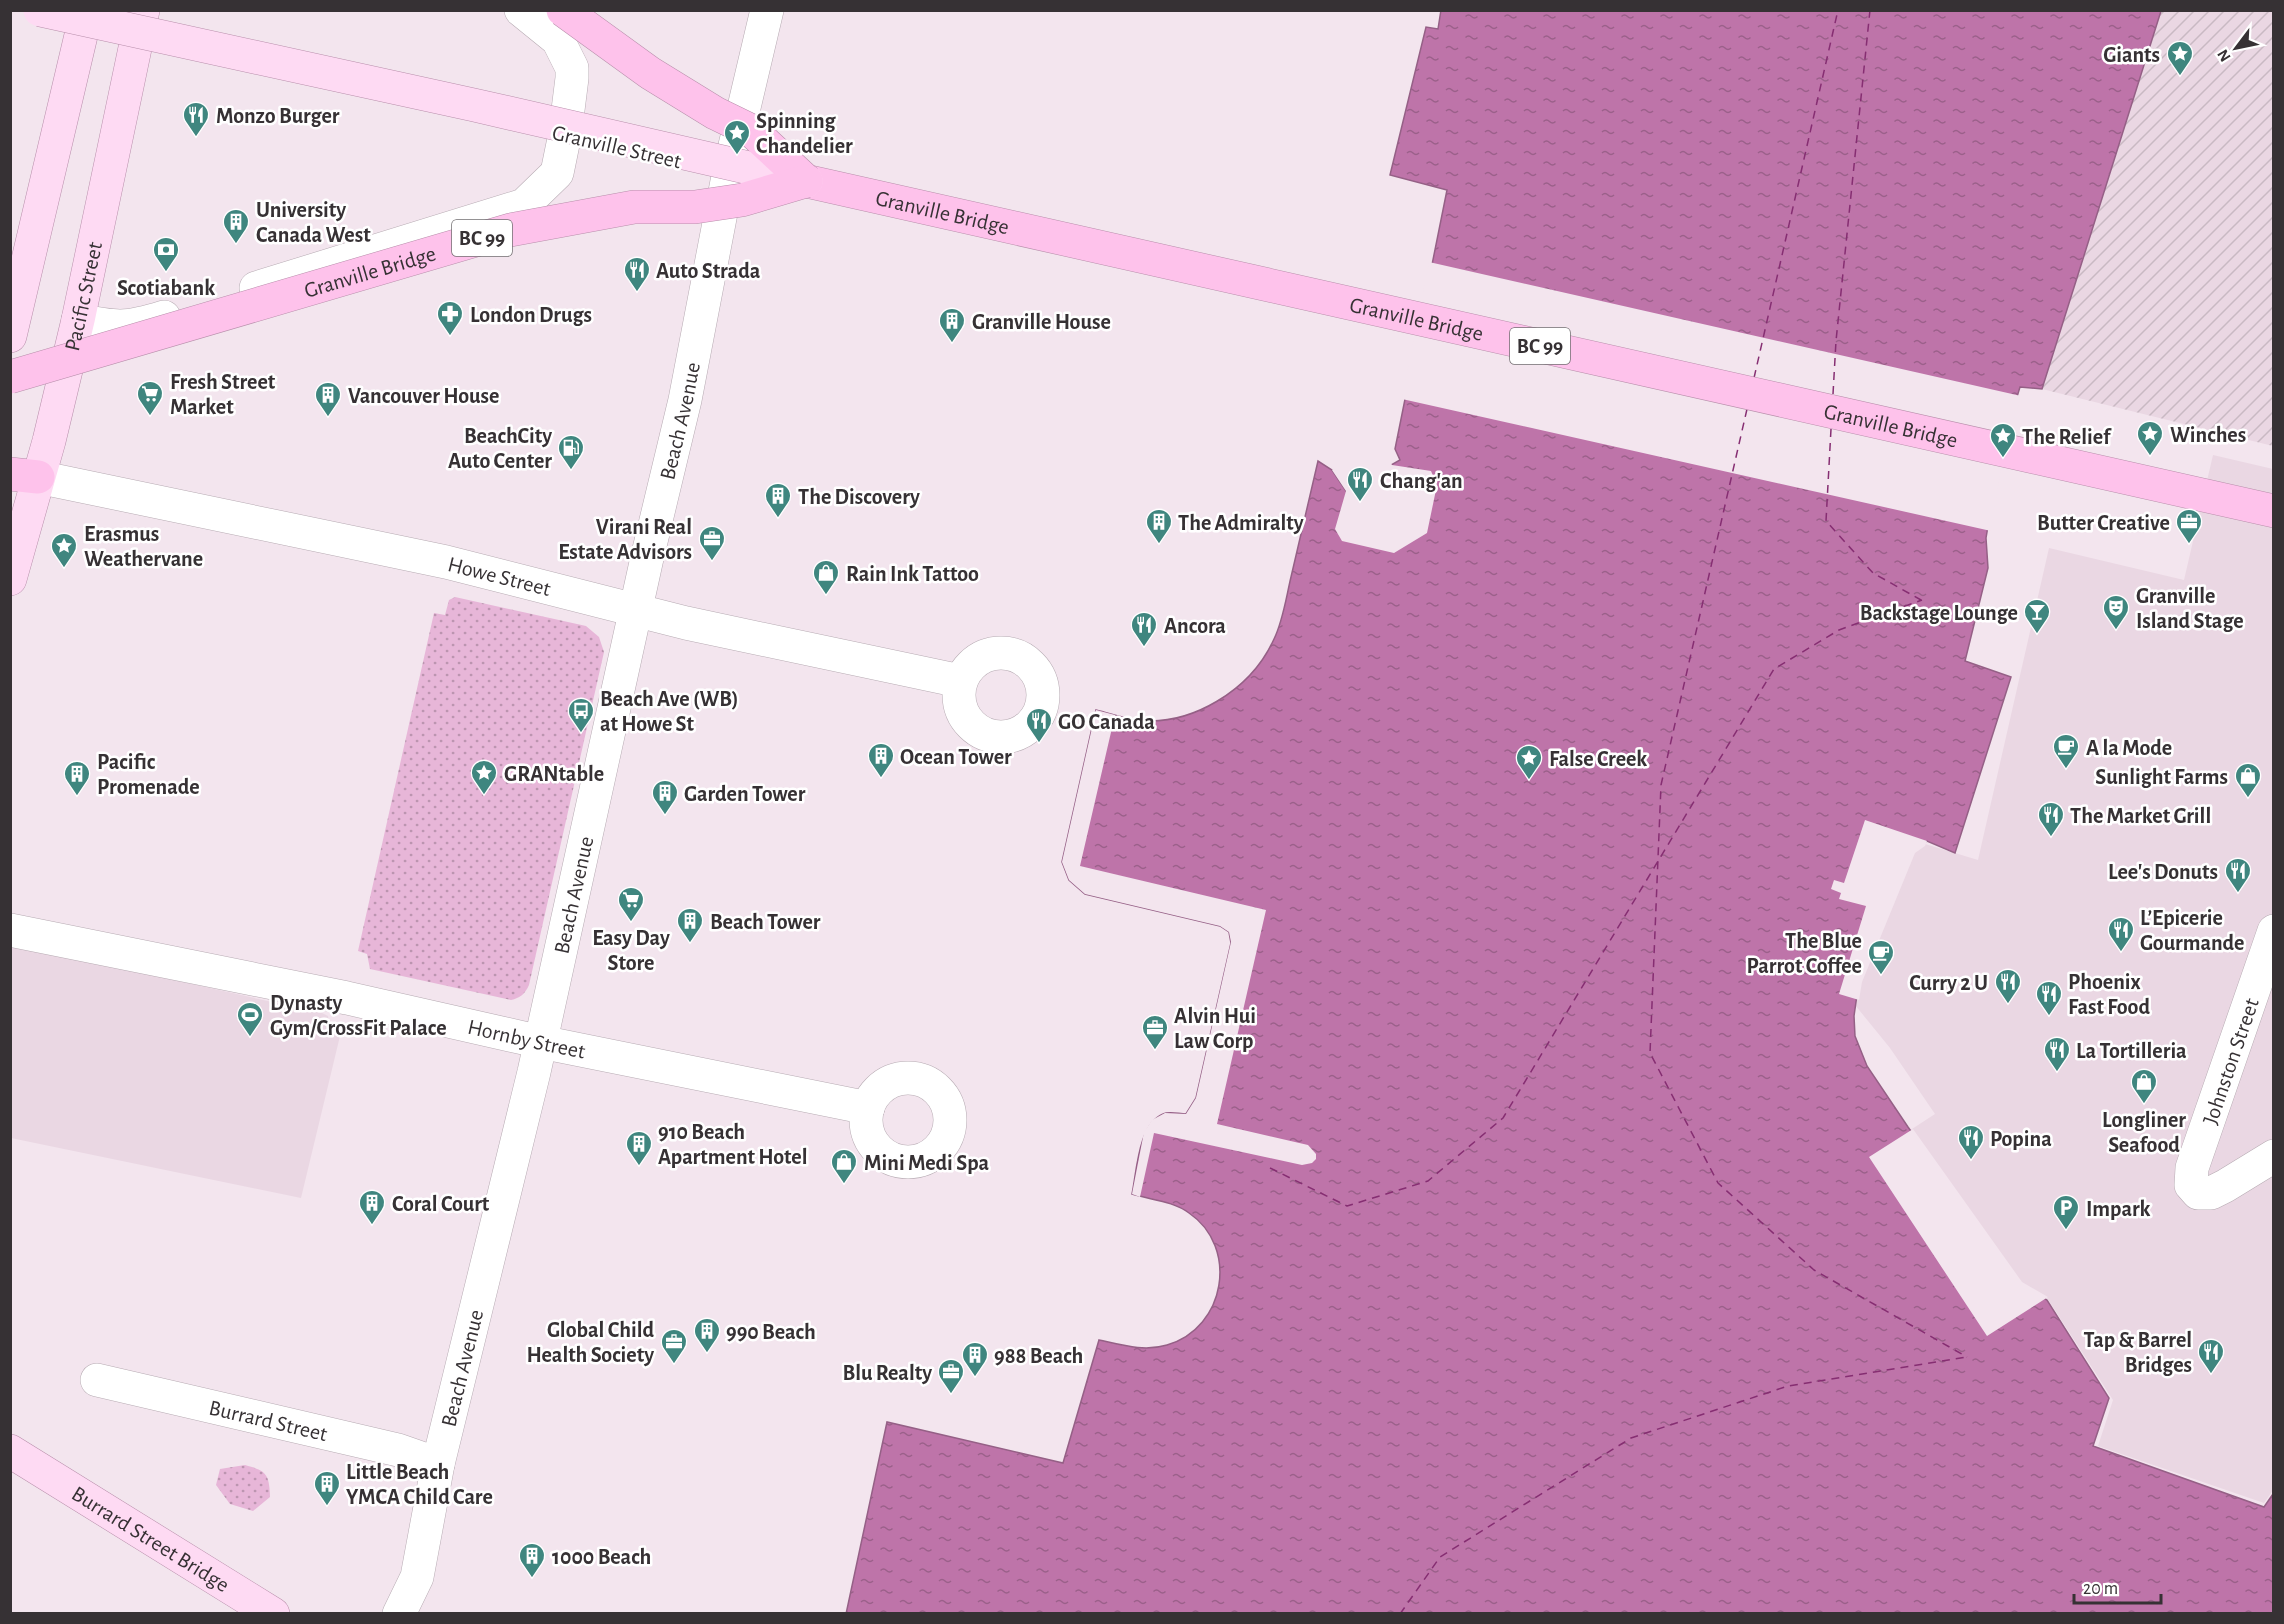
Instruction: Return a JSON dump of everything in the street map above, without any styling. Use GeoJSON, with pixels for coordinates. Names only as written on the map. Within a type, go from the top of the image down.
{"type":"FeatureCollection","features":[{"type":"Feature","properties":{"kind":"highway"},"geometry":{"type":"LineString","coordinates":[[563,10],[650,73],[715,113],[752,131],[806,181]]}},
{"type":"Feature","properties":{"kind":"highway","name":"Granville Bridge"},"geometry":{"type":"LineString","coordinates":[[10,377],[510,230],[634,207],[695,207],[742,200],[806,181],[2274,511]]}},
{"type":"Feature","properties":{"kind":"main road","name":"Granville Bridge"},"geometry":{"type":"LineString","coordinates":[[40,10],[474,105],[806,181]]}},
{"type":"Feature","properties":{"kind":"main road"},"geometry":{"type":"LineString","coordinates":[[10,336],[23,240],[87,10]]}},
{"type":"Feature","properties":{"kind":"main road","name":"Pacific Street"},"geometry":{"type":"LineString","coordinates":[[10,579],[24,476],[78,320],[140,25]]}},
{"type":"Feature","properties":{"kind":"main road","name":"Burrard Street Bridge"},"geometry":{"type":"LineString","coordinates":[[10,1451],[273,1614]]}},
{"type":"Feature","properties":{"kind":"street"},"geometry":{"type":"LineString","coordinates":[[78,320],[111,327],[134,326],[524,205],[557,173],[565,134],[572,68],[558,40],[520,10]]}},
{"type":"Feature","properties":{"kind":"street","name":"Beach Avenue"},"geometry":{"type":"LineString","coordinates":[[399,1614],[417,1577],[438,1464],[498,1227],[541,1042],[685,400],[729,171],[767,10]]}},
{"type":"Feature","properties":{"kind":"street","name":"Granville Street"},"geometry":{"type":"LineString","coordinates":[[140,25],[565,134],[1097,256]]}},
{"type":"Feature","properties":{"kind":"street","name":"Howe Street"},"geometry":{"type":"LineString","coordinates":[[24,476],[446,562],[686,623],[960,681]]}},
{"type":"Feature","properties":{"kind":"street","name":"Hornby Street"},"geometry":{"type":"LineString","coordinates":[[10,930],[347,998],[541,1042],[868,1108]]}},
{"type":"Feature","properties":{"kind":"street","name":"Johnston Street"},"geometry":{"type":"LineString","coordinates":[[2274,931],[2192,1168],[2190,1180],[2193,1190],[2204,1194],[2211,1193],[2274,1156]]}},
{"type":"Feature","properties":{"kind":"street","name":"Burrard Street"},"geometry":{"type":"LineString","coordinates":[[97,1380],[409,1453],[438,1464]]}},
{"type":"Feature","properties":{"kind":"shaded area"},"geometry":{"type":"Polygon","coordinates":[[[2161,11],[2273,11],[2273,446],[2042,389],[2161,11]]]}},
{"type":"Feature","properties":{"kind":"shaded area"},"geometry":{"type":"Polygon","coordinates":[[[2213,455],[2273,469],[2274,1489],[2264,1503],[2098,1446],[2113,1400],[2047,1298],[1987,1336],[1869,1157],[1935,1114],[1890,1048],[1842,989],[1902,837],[1978,860],[2049,548],[2184,580],[2213,455]]]}},
{"type":"Feature","properties":{"kind":"shaded area"},"geometry":{"type":"Polygon","coordinates":[[[455,597],[586,626],[599,637],[604,652],[529,985],[522,995],[511,1000],[370,969],[367,954],[358,951],[434,613],[445,615],[449,600],[455,597]]]}},
{"type":"Feature","properties":{"kind":"shaded area"},"geometry":{"type":"Polygon","coordinates":[[[11,944],[328,1016],[331,1032],[340,1036],[301,1198],[11,1138],[11,944]]]}},
{"type":"Feature","properties":{"kind":"shaded area"},"geometry":{"type":"Polygon","coordinates":[[[245,1465],[262,1472],[269,1483],[270,1497],[253,1511],[230,1504],[216,1485],[220,1469],[245,1465]]]}},
{"type":"Feature","properties":{"kind":"water","name":"False Creek"},"geometry":{"type":"Polygon","coordinates":[[[1441,10],[2161,11],[2042,389],[2020,387],[2001,449],[1986,538],[1988,568],[1965,661],[2011,677],[1955,853],[1927,841],[1913,851],[1859,981],[1854,1016],[1855,1036],[1867,1066],[1908,1127],[2020,1284],[2047,1300],[2109,1398],[2093,1446],[2264,1507],[2273,1494],[2273,1613],[846,1614],[887,1422],[1063,1463],[1099,1340],[1141,1348],[1167,1345],[1187,1336],[1202,1322],[1213,1305],[1219,1285],[1220,1265],[1215,1246],[1205,1228],[1183,1209],[1132,1194],[1137,1161],[1148,1128],[1165,1113],[1186,1114],[1196,1098],[1231,943],[1229,932],[1220,926],[1085,894],[1069,880],[1062,862],[1096,710],[1136,720],[1157,721],[1198,711],[1235,689],[1264,657],[1277,632],[1318,461],[1332,470],[1346,491],[1400,460],[1395,449],[1447,190],[1390,175],[1426,27],[1438,29],[1441,10]]]}},
{"type":"Feature","properties":{"kind":"pier"},"geometry":{"type":"Polygon","coordinates":[[[1429,262],[2021,396],[2004,450],[1991,531],[1402,399],[1429,262]]]}},
{"type":"Feature","properties":{"kind":"pier"},"geometry":{"type":"Polygon","coordinates":[[[1390,462],[1392,465],[1431,471],[1437,485],[1427,533],[1394,553],[1342,541],[1335,529],[1346,491],[1332,470],[1335,468],[1347,487],[1390,462]]]}},
{"type":"Feature","properties":{"kind":"pier"},"geometry":{"type":"Polygon","coordinates":[[[1096,710],[1115,715],[1080,866],[1266,910],[1217,1124],[1308,1145],[1316,1154],[1316,1159],[1312,1163],[1302,1165],[1154,1133],[1140,1197],[1132,1194],[1144,1132],[1152,1120],[1165,1113],[1186,1114],[1196,1098],[1231,942],[1229,932],[1220,926],[1085,894],[1069,880],[1062,862],[1096,710]]]}},
{"type":"Feature","properties":{"kind":"pier"},"geometry":{"type":"Polygon","coordinates":[[[1865,820],[1927,841],[1925,846],[1915,853],[1862,982],[1859,1000],[1839,994],[1866,906],[1839,899],[1841,893],[1831,889],[1834,880],[1844,883],[1865,820]]]}},
{"type":"Feature","properties":{"kind":"pier"},"geometry":{"type":"Polygon","coordinates":[[[1913,1129],[2022,1282],[2048,1297],[1987,1336],[1869,1157],[1913,1129]]]}},
{"type":"Feature","properties":{"kind":"ferry route"},"geometry":{"type":"LineString","coordinates":[[1754,378],[1838,10]]}},
{"type":"Feature","properties":{"kind":"ferry route"},"geometry":{"type":"LineString","coordinates":[[1833,394],[1836,341],[1870,10]]}},
{"type":"Feature","properties":{"kind":"ferry route"},"geometry":{"type":"LineString","coordinates":[[1747,409],[1661,785],[1650,1053],[1718,1183],[1814,1270],[1967,1357]]}},
{"type":"Feature","properties":{"kind":"ferry route"},"geometry":{"type":"LineString","coordinates":[[1831,429],[1826,521],[1873,573],[1921,600]]}},
{"type":"Feature","properties":{"kind":"ferry route"},"geometry":{"type":"LineString","coordinates":[[1270,1168],[1347,1206],[1428,1181],[1503,1118],[1774,669],[1839,630],[1922,600]]}},
{"type":"Feature","properties":{"kind":"ferry route"},"geometry":{"type":"LineString","coordinates":[[1400,1614],[1440,1557],[1631,1438],[1788,1386],[1967,1357]]}},
{"type":"Feature","properties":{"kind":"place","name":"Giants"},"geometry":{"type":"Point","coordinates":[2180,77]}},
{"type":"Feature","properties":{"kind":"place","name":"Monzo Burger"},"geometry":{"type":"Point","coordinates":[196,138]}},
{"type":"Feature","properties":{"kind":"place","name":"Spinning Chandelier"},"geometry":{"type":"Point","coordinates":[737,156]}},
{"type":"Feature","properties":{"kind":"place","name":"University Canada West"},"geometry":{"type":"Point","coordinates":[236,245]}},
{"type":"Feature","properties":{"kind":"place","name":"Scotiabank"},"geometry":{"type":"Point","coordinates":[166,273]}},
{"type":"Feature","properties":{"kind":"place","name":"Auto Strada"},"geometry":{"type":"Point","coordinates":[637,293]}},
{"type":"Feature","properties":{"kind":"place","name":"London Drugs"},"geometry":{"type":"Point","coordinates":[450,337]}},
{"type":"Feature","properties":{"kind":"place","name":"Granville House"},"geometry":{"type":"Point","coordinates":[952,344]}},
{"type":"Feature","properties":{"kind":"place","name":"Fresh Street Market"},"geometry":{"type":"Point","coordinates":[150,417]}},
{"type":"Feature","properties":{"kind":"place","name":"Vancouver House"},"geometry":{"type":"Point","coordinates":[328,418]}},
{"type":"Feature","properties":{"kind":"place","name":"Winches"},"geometry":{"type":"Point","coordinates":[2150,457]}},
{"type":"Feature","properties":{"kind":"place","name":"The Relief"},"geometry":{"type":"Point","coordinates":[2003,459]}},
{"type":"Feature","properties":{"kind":"place","name":"BeachCity Auto Center"},"geometry":{"type":"Point","coordinates":[571,471]}},
{"type":"Feature","properties":{"kind":"place","name":"Chang'an"},"geometry":{"type":"Point","coordinates":[1360,503]}},
{"type":"Feature","properties":{"kind":"place","name":"The Discovery"},"geometry":{"type":"Point","coordinates":[778,519]}},
{"type":"Feature","properties":{"kind":"place","name":"The Admiralty"},"geometry":{"type":"Point","coordinates":[1159,545]}},
{"type":"Feature","properties":{"kind":"place","name":"Butter Creative"},"geometry":{"type":"Point","coordinates":[2189,545]}},
{"type":"Feature","properties":{"kind":"place","name":"Virani Real Estate Advisors"},"geometry":{"type":"Point","coordinates":[712,562]}},
{"type":"Feature","properties":{"kind":"place","name":"Erasmus Weathervane"},"geometry":{"type":"Point","coordinates":[64,569]}},
{"type":"Feature","properties":{"kind":"place","name":"Rain Ink Tattoo"},"geometry":{"type":"Point","coordinates":[826,596]}},
{"type":"Feature","properties":{"kind":"place","name":"Granville Island Stage"},"geometry":{"type":"Point","coordinates":[2116,631]}},
{"type":"Feature","properties":{"kind":"place","name":"Backstage Lounge"},"geometry":{"type":"Point","coordinates":[2037,635]}},
{"type":"Feature","properties":{"kind":"place","name":"Ancora"},"geometry":{"type":"Point","coordinates":[1144,648]}},
{"type":"Feature","properties":{"kind":"place","name":"Beach Ave (WB) at Howe St"},"geometry":{"type":"Point","coordinates":[581,734]}},
{"type":"Feature","properties":{"kind":"place","name":"GO Canada"},"geometry":{"type":"Point","coordinates":[1039,744]}},
{"type":"Feature","properties":{"kind":"place","name":"A la Mode"},"geometry":{"type":"Point","coordinates":[2066,770]}},
{"type":"Feature","properties":{"kind":"place","name":"Ocean Tower"},"geometry":{"type":"Point","coordinates":[881,779]}},
{"type":"Feature","properties":{"kind":"place","name":"False Creek"},"geometry":{"type":"Point","coordinates":[1529,781]}},
{"type":"Feature","properties":{"kind":"place","name":"GRANtable"},"geometry":{"type":"Point","coordinates":[484,796]}},
{"type":"Feature","properties":{"kind":"place","name":"Pacific Promenade"},"geometry":{"type":"Point","coordinates":[77,797]}},
{"type":"Feature","properties":{"kind":"place","name":"Sunlight Farms"},"geometry":{"type":"Point","coordinates":[2248,799]}},
{"type":"Feature","properties":{"kind":"place","name":"Garden Tower"},"geometry":{"type":"Point","coordinates":[665,816]}},
{"type":"Feature","properties":{"kind":"place","name":"The Market Grill"},"geometry":{"type":"Point","coordinates":[2051,838]}},
{"type":"Feature","properties":{"kind":"place","name":"Lee's Donuts"},"geometry":{"type":"Point","coordinates":[2238,894]}},
{"type":"Feature","properties":{"kind":"place","name":"Easy Day Store"},"geometry":{"type":"Point","coordinates":[631,923]}},
{"type":"Feature","properties":{"kind":"place","name":"Beach Tower"},"geometry":{"type":"Point","coordinates":[690,944]}},
{"type":"Feature","properties":{"kind":"place","name":"L’Epicerie Gourmande"},"geometry":{"type":"Point","coordinates":[2121,953]}},
{"type":"Feature","properties":{"kind":"place","name":"The Blue Parrot Coffee"},"geometry":{"type":"Point","coordinates":[1881,976]}},
{"type":"Feature","properties":{"kind":"place","name":"Curry 2 U"},"geometry":{"type":"Point","coordinates":[2008,1005]}},
{"type":"Feature","properties":{"kind":"place","name":"Phoenix Fast Food"},"geometry":{"type":"Point","coordinates":[2049,1017]}},
{"type":"Feature","properties":{"kind":"place","name":"Dynasty Gym/CrossFit Palace"},"geometry":{"type":"Point","coordinates":[250,1038]}},
{"type":"Feature","properties":{"kind":"place","name":"Alvin Hui Law Corp"},"geometry":{"type":"Point","coordinates":[1155,1051]}},
{"type":"Feature","properties":{"kind":"place","name":"La Tortilleria"},"geometry":{"type":"Point","coordinates":[2057,1073]}},
{"type":"Feature","properties":{"kind":"place","name":"Longliner Seafood"},"geometry":{"type":"Point","coordinates":[2144,1105]}},
{"type":"Feature","properties":{"kind":"place","name":"Popina"},"geometry":{"type":"Point","coordinates":[1971,1161]}},
{"type":"Feature","properties":{"kind":"place","name":"910 Beach Apartment Hotel"},"geometry":{"type":"Point","coordinates":[639,1167]}},
{"type":"Feature","properties":{"kind":"place","name":"Mini Medi Spa"},"geometry":{"type":"Point","coordinates":[844,1185]}},
{"type":"Feature","properties":{"kind":"place","name":"Coral Court"},"geometry":{"type":"Point","coordinates":[372,1226]}},
{"type":"Feature","properties":{"kind":"place","name":"Impark"},"geometry":{"type":"Point","coordinates":[2066,1231]}},
{"type":"Feature","properties":{"kind":"place","name":"990 Beach"},"geometry":{"type":"Point","coordinates":[707,1354]}},
{"type":"Feature","properties":{"kind":"place","name":"Global Child Health Society"},"geometry":{"type":"Point","coordinates":[674,1365]}},
{"type":"Feature","properties":{"kind":"place","name":"Tap & Barrel Bridges"},"geometry":{"type":"Point","coordinates":[2211,1375]}},
{"type":"Feature","properties":{"kind":"place","name":"988 Beach"},"geometry":{"type":"Point","coordinates":[975,1378]}},
{"type":"Feature","properties":{"kind":"place","name":"Blu Realty"},"geometry":{"type":"Point","coordinates":[951,1395]}},
{"type":"Feature","properties":{"kind":"place","name":"Little Beach YMCA Child Care"},"geometry":{"type":"Point","coordinates":[327,1507]}},
{"type":"Feature","properties":{"kind":"place","name":"1000 Beach"},"geometry":{"type":"Point","coordinates":[532,1579]}}]}
